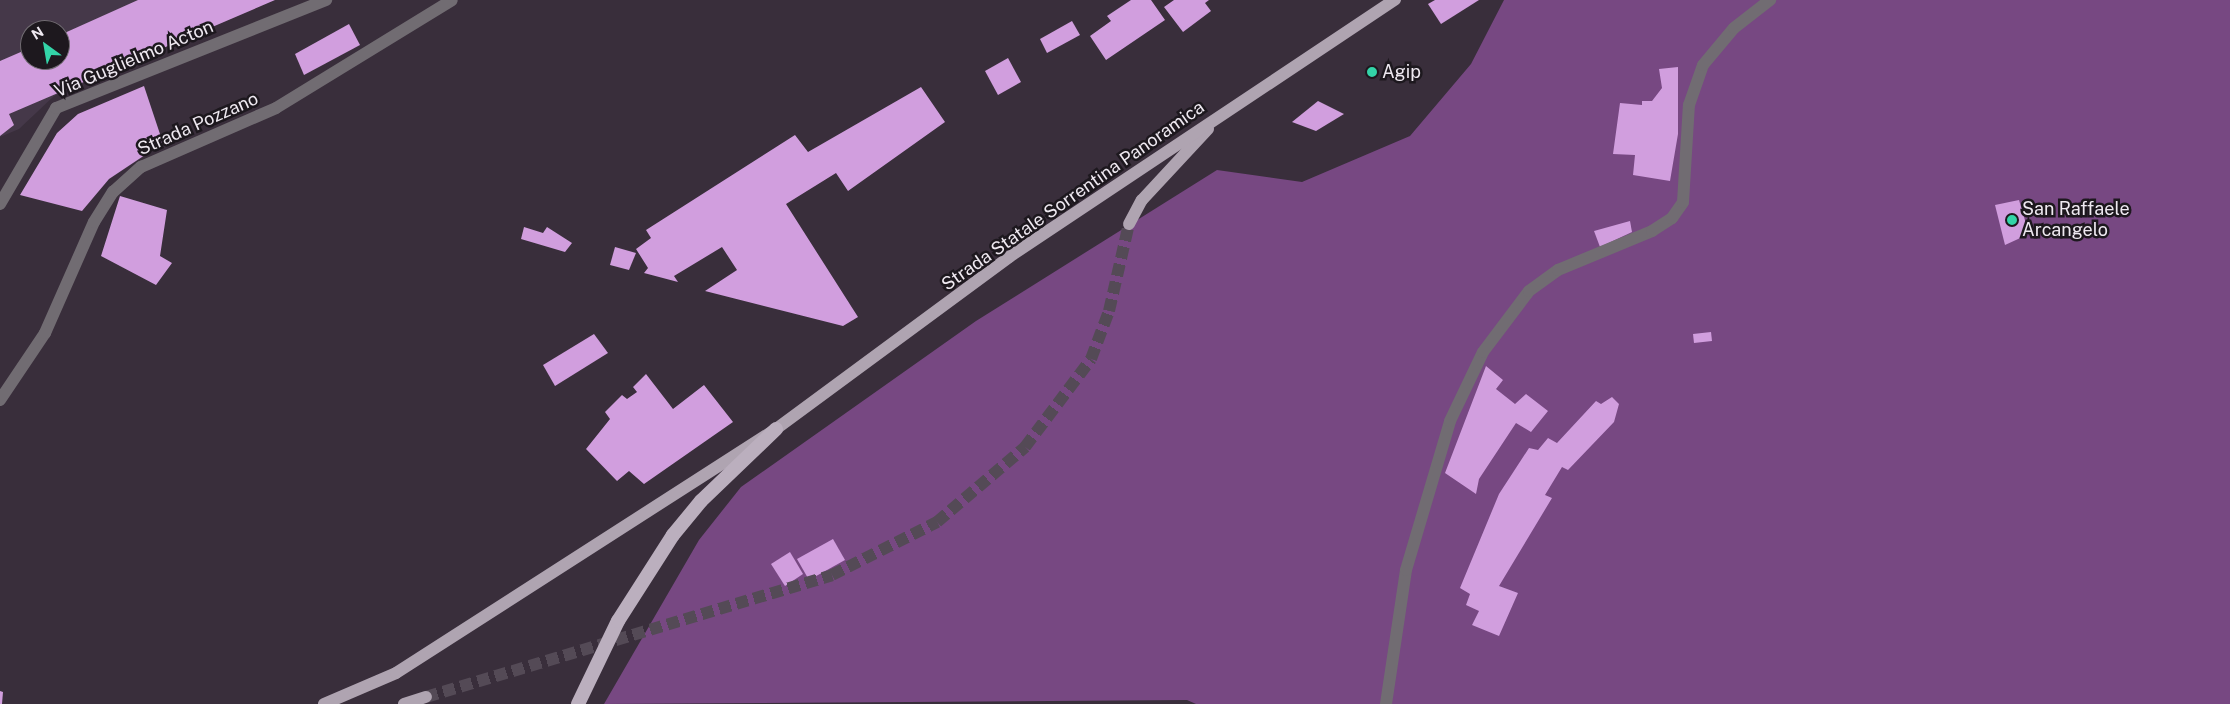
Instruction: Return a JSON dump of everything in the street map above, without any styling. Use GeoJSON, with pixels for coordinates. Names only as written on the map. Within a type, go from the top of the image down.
{"type":"FeatureCollection","features":[{"type":"Feature","properties":{"kind":"highway"},"geometry":{"type":"LineString","coordinates":[[578,704],[618,621],[674,535],[701,501],[776,429]]}},
{"type":"Feature","properties":{"kind":"main road","name":"Strada Statale Sorrentina Panoramica"},"geometry":{"type":"LineString","coordinates":[[324,704],[396,673],[776,429],[1009,257],[1221,114],[1395,0]]}},
{"type":"Feature","properties":{"kind":"main road"},"geometry":{"type":"LineString","coordinates":[[1129,224],[1142,200],[1221,114]]}},
{"type":"Feature","properties":{"kind":"main road"},"geometry":{"type":"LineString","coordinates":[[404,704],[426,698]]}},
{"type":"Feature","properties":{"kind":"street","name":"Via Guglielmo Acton"},"geometry":{"type":"LineString","coordinates":[[0,204],[56,108],[326,0]]}},
{"type":"Feature","properties":{"kind":"street","name":"Strada Pozzano"},"geometry":{"type":"LineString","coordinates":[[0,400],[45,333],[94,222],[113,192],[141,168],[276,108],[452,0]]}},
{"type":"Feature","properties":{"kind":"street"},"geometry":{"type":"LineString","coordinates":[[1386,704],[1406,570],[1450,421],[1483,352],[1529,291],[1558,270],[1652,231],[1672,218],[1682,202],[1689,105],[1703,65],[1734,28],[1770,0]]}},
{"type":"Feature","properties":{"kind":"shaded area"},"geometry":{"type":"Polygon","coordinates":[[[0,0],[274,0],[54,96],[19,129],[0,137],[0,0]]]}},
{"type":"Feature","properties":{"kind":"shaded area"},"geometry":{"type":"Polygon","coordinates":[[[1504,0],[2230,0],[2230,704],[1196,704],[1187,700],[604,704],[699,540],[741,487],[976,321],[1217,170],[1302,182],[1410,136],[1471,64],[1504,0]]]}},
{"type":"Feature","properties":{"kind":"building"},"geometry":{"type":"Polygon","coordinates":[[[138,0],[275,0],[9,114],[14,125],[0,136],[0,61],[20,52],[20,70],[70,70],[70,31],[138,0]]]}},
{"type":"Feature","properties":{"kind":"building"},"geometry":{"type":"Polygon","coordinates":[[[1131,0],[1151,0],[1165,20],[1106,60],[1090,36],[1111,21],[1107,16],[1131,0]]]}},
{"type":"Feature","properties":{"kind":"building"},"geometry":{"type":"Polygon","coordinates":[[[1174,0],[1209,0],[1205,3],[1211,11],[1183,32],[1164,7],[1174,0]]]}},
{"type":"Feature","properties":{"kind":"building"},"geometry":{"type":"Polygon","coordinates":[[[1435,0],[1479,0],[1441,24],[1428,4],[1435,0]]]}},
{"type":"Feature","properties":{"kind":"building"},"geometry":{"type":"Polygon","coordinates":[[[1072,21],[1080,35],[1047,53],[1040,39],[1072,21]]]}},
{"type":"Feature","properties":{"kind":"building"},"geometry":{"type":"Polygon","coordinates":[[[349,24],[360,45],[304,75],[295,54],[349,24]]]}},
{"type":"Feature","properties":{"kind":"building"},"geometry":{"type":"Polygon","coordinates":[[[1008,58],[1021,82],[998,95],[985,71],[1008,58]]]}},
{"type":"Feature","properties":{"kind":"building"},"geometry":{"type":"Polygon","coordinates":[[[1678,67],[1678,134],[1670,181],[1633,175],[1635,155],[1613,154],[1620,103],[1642,105],[1642,101],[1652,101],[1662,88],[1659,69],[1678,67]]]}},
{"type":"Feature","properties":{"kind":"building"},"geometry":{"type":"Polygon","coordinates":[[[144,86],[163,143],[109,179],[82,211],[20,195],[57,133],[78,114],[144,86]]]}},
{"type":"Feature","properties":{"kind":"building"},"geometry":{"type":"Polygon","coordinates":[[[921,87],[945,122],[848,191],[836,173],[786,204],[858,317],[843,326],[705,291],[737,270],[722,247],[674,276],[678,282],[644,273],[648,268],[636,249],[651,238],[646,230],[795,135],[808,152],[921,87]]]}},
{"type":"Feature","properties":{"kind":"building"},"geometry":{"type":"Polygon","coordinates":[[[1318,101],[1344,114],[1316,131],[1292,122],[1318,101]]]}},
{"type":"Feature","properties":{"kind":"building"},"geometry":{"type":"Polygon","coordinates":[[[120,196],[167,210],[160,256],[172,263],[156,285],[101,256],[120,196]]]}},
{"type":"Feature","properties":{"kind":"building","name":"San Raffaele Arcangelo"},"geometry":{"type":"Polygon","coordinates":[[[2019,200],[2029,234],[2005,245],[1995,205],[2019,200]]]}},
{"type":"Feature","properties":{"kind":"building"},"geometry":{"type":"Polygon","coordinates":[[[1630,221],[1632,232],[1600,247],[1594,231],[1630,221]]]}},
{"type":"Feature","properties":{"kind":"building"},"geometry":{"type":"Polygon","coordinates":[[[524,227],[543,233],[547,227],[572,243],[565,252],[521,239],[524,227]]]}},
{"type":"Feature","properties":{"kind":"building"},"geometry":{"type":"Polygon","coordinates":[[[615,247],[636,253],[629,270],[610,265],[615,247]]]}},
{"type":"Feature","properties":{"kind":"building"},"geometry":{"type":"Polygon","coordinates":[[[1711,332],[1712,341],[1694,343],[1693,334],[1711,332]]]}},
{"type":"Feature","properties":{"kind":"building"},"geometry":{"type":"Polygon","coordinates":[[[594,334],[608,353],[555,386],[543,365],[594,334]]]}},
{"type":"Feature","properties":{"kind":"building"},"geometry":{"type":"Polygon","coordinates":[[[1486,366],[1503,380],[1496,389],[1515,404],[1526,394],[1548,411],[1531,432],[1516,423],[1479,479],[1476,494],[1445,473],[1486,366]]]}},
{"type":"Feature","properties":{"kind":"building"},"geometry":{"type":"Polygon","coordinates":[[[646,374],[673,409],[704,385],[733,422],[644,484],[629,471],[617,481],[586,449],[610,419],[605,412],[622,395],[627,399],[637,392],[633,387],[646,374]]]}},
{"type":"Feature","properties":{"kind":"building"},"geometry":{"type":"Polygon","coordinates":[[[1612,397],[1619,404],[1614,422],[1568,470],[1562,467],[1545,495],[1552,498],[1499,586],[1518,593],[1499,636],[1472,625],[1479,611],[1466,605],[1470,594],[1460,588],[1499,494],[1529,448],[1538,450],[1548,438],[1557,443],[1596,401],[1601,404],[1612,397]]]}},
{"type":"Feature","properties":{"kind":"building"},"geometry":{"type":"Polygon","coordinates":[[[833,539],[845,560],[809,580],[797,559],[833,539]]]}},
{"type":"Feature","properties":{"kind":"building"},"geometry":{"type":"Polygon","coordinates":[[[790,552],[803,574],[785,586],[771,564],[790,552]]]}},
{"type":"Feature","properties":{"kind":"building"},"geometry":{"type":"Polygon","coordinates":[[[0,691],[3,692],[2,704],[0,704],[0,691]]]}},
{"type":"Feature","properties":{"kind":"tunnel"},"geometry":{"type":"LineString","coordinates":[[426,697],[832,575],[937,522],[1025,447],[1091,359],[1109,311],[1129,224]]}},
{"type":"Feature","properties":{"kind":"place","name":"Agip"},"geometry":{"type":"Point","coordinates":[1372,72]}},
{"type":"Feature","properties":{"kind":"place","name":"San Raffaele Arcangelo"},"geometry":{"type":"Point","coordinates":[2012,220]}}]}
